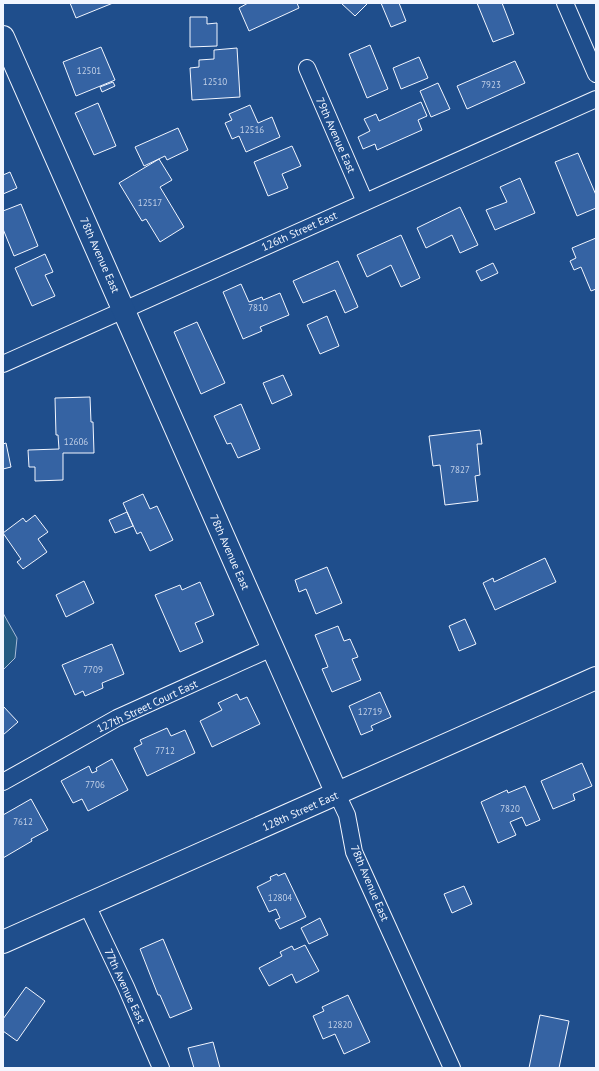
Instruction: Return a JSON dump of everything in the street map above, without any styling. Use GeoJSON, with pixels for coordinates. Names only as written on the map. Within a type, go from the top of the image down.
{"type":"FeatureCollection","features":[{"type":"Feature","properties":{"kind":"street"},"geometry":{"type":"LineString","coordinates":[[565,3],[596,74]]}},
{"type":"Feature","properties":{"kind":"street","name":"78th Avenue East"},"geometry":{"type":"LineString","coordinates":[[3,37],[337,794],[346,815],[354,852],[452,1068]]}},
{"type":"Feature","properties":{"kind":"street","name":"79th Avenue East"},"geometry":{"type":"LineString","coordinates":[[306,68],[365,202]]}},
{"type":"Feature","properties":{"kind":"street","name":"126th Street East"},"geometry":{"type":"LineString","coordinates":[[3,364],[596,99]]}},
{"type":"Feature","properties":{"kind":"street","name":"127th Street Court East"},"geometry":{"type":"LineString","coordinates":[[3,782],[117,718],[272,648]]}},
{"type":"Feature","properties":{"kind":"street","name":"128th Street East"},"geometry":{"type":"LineString","coordinates":[[3,942],[596,678]]}},
{"type":"Feature","properties":{"kind":"street","name":"77th Avenue East"},"geometry":{"type":"LineString","coordinates":[[87,905],[126,987],[161,1068]]}},
{"type":"Feature","properties":{"kind":"shaded area"},"geometry":{"type":"Polygon","coordinates":[[[3,613],[17,638],[15,658],[3,670],[3,613]]]}},
{"type":"Feature","properties":{"kind":"building"},"geometry":{"type":"Polygon","coordinates":[[[70,3],[113,3],[76,18],[70,3]]]}},
{"type":"Feature","properties":{"kind":"building"},"geometry":{"type":"Polygon","coordinates":[[[248,3],[297,3],[299,8],[249,31],[239,8],[248,3]]]}},
{"type":"Feature","properties":{"kind":"building"},"geometry":{"type":"Polygon","coordinates":[[[341,3],[368,3],[355,16],[341,3]]]}},
{"type":"Feature","properties":{"kind":"building"},"geometry":{"type":"Polygon","coordinates":[[[381,3],[399,3],[406,21],[391,27],[381,3]]]}},
{"type":"Feature","properties":{"kind":"building"},"geometry":{"type":"Polygon","coordinates":[[[477,3],[502,3],[514,34],[493,42],[477,3]]]}},
{"type":"Feature","properties":{"kind":"building"},"geometry":{"type":"Polygon","coordinates":[[[190,17],[207,17],[207,24],[217,23],[217,46],[190,47],[190,17]]]}},
{"type":"Feature","properties":{"kind":"building"},"geometry":{"type":"Polygon","coordinates":[[[370,45],[388,89],[367,98],[349,54],[370,45]]]}},
{"type":"Feature","properties":{"kind":"building"},"geometry":{"type":"Polygon","coordinates":[[[101,47],[115,80],[76,96],[63,62],[101,47]]]}},
{"type":"Feature","properties":{"kind":"building"},"geometry":{"type":"Polygon","coordinates":[[[237,48],[240,97],[192,100],[190,68],[199,67],[199,60],[214,59],[214,50],[237,48]]]}},
{"type":"Feature","properties":{"kind":"building"},"geometry":{"type":"Polygon","coordinates":[[[419,57],[428,78],[401,89],[393,68],[419,57]]]}},
{"type":"Feature","properties":{"kind":"building"},"geometry":{"type":"Polygon","coordinates":[[[515,61],[525,83],[467,109],[457,86],[515,61]]]}},
{"type":"Feature","properties":{"kind":"building"},"geometry":{"type":"Polygon","coordinates":[[[113,82],[115,86],[102,92],[100,87],[113,82]]]}},
{"type":"Feature","properties":{"kind":"building"},"geometry":{"type":"Polygon","coordinates":[[[438,83],[450,109],[431,117],[420,91],[438,83]]]}},
{"type":"Feature","properties":{"kind":"building"},"geometry":{"type":"Polygon","coordinates":[[[421,102],[427,116],[418,120],[422,130],[377,150],[375,144],[363,149],[358,137],[370,131],[364,119],[376,114],[379,121],[421,102]]]}},
{"type":"Feature","properties":{"kind":"building"},"geometry":{"type":"Polygon","coordinates":[[[98,103],[116,146],[94,155],[75,113],[98,103]]]}},
{"type":"Feature","properties":{"kind":"building"},"geometry":{"type":"Polygon","coordinates":[[[250,105],[258,123],[272,117],[280,137],[246,152],[239,136],[232,139],[225,123],[232,120],[229,114],[250,105]]]}},
{"type":"Feature","properties":{"kind":"building"},"geometry":{"type":"Polygon","coordinates":[[[178,128],[188,150],[167,160],[165,156],[144,166],[135,147],[178,128]]]}},
{"type":"Feature","properties":{"kind":"building"},"geometry":{"type":"Polygon","coordinates":[[[292,146],[301,166],[282,174],[288,188],[268,196],[254,162],[292,146]]]}},
{"type":"Feature","properties":{"kind":"building"},"geometry":{"type":"Polygon","coordinates":[[[578,153],[596,195],[596,208],[577,216],[555,162],[578,153]]]}},
{"type":"Feature","properties":{"kind":"building"},"geometry":{"type":"Polygon","coordinates":[[[159,159],[172,180],[160,187],[184,227],[160,242],[146,219],[142,221],[119,183],[159,159]]]}},
{"type":"Feature","properties":{"kind":"building"},"geometry":{"type":"Polygon","coordinates":[[[10,172],[17,188],[3,194],[3,175],[10,172]]]}},
{"type":"Feature","properties":{"kind":"building"},"geometry":{"type":"Polygon","coordinates":[[[520,178],[535,213],[495,230],[486,210],[507,202],[500,187],[520,178]]]}},
{"type":"Feature","properties":{"kind":"building"},"geometry":{"type":"Polygon","coordinates":[[[21,204],[38,246],[14,256],[3,229],[3,211],[21,204]]]}},
{"type":"Feature","properties":{"kind":"building"},"geometry":{"type":"Polygon","coordinates":[[[460,207],[478,245],[460,253],[452,235],[426,248],[417,228],[460,207]]]}},
{"type":"Feature","properties":{"kind":"building"},"geometry":{"type":"Polygon","coordinates":[[[401,235],[420,278],[401,287],[391,265],[367,277],[357,255],[401,235]]]}},
{"type":"Feature","properties":{"kind":"building"},"geometry":{"type":"Polygon","coordinates":[[[596,238],[596,289],[591,291],[581,267],[574,270],[570,261],[576,258],[572,248],[596,238]]]}},
{"type":"Feature","properties":{"kind":"building"},"geometry":{"type":"Polygon","coordinates":[[[45,254],[53,272],[45,275],[55,296],[32,306],[15,268],[45,254]]]}},
{"type":"Feature","properties":{"kind":"building"},"geometry":{"type":"Polygon","coordinates":[[[338,261],[358,307],[345,313],[335,290],[303,303],[293,281],[338,261]]]}},
{"type":"Feature","properties":{"kind":"building"},"geometry":{"type":"Polygon","coordinates":[[[493,263],[498,273],[481,281],[476,271],[493,263]]]}},
{"type":"Feature","properties":{"kind":"building"},"geometry":{"type":"Polygon","coordinates":[[[241,284],[249,302],[262,297],[263,300],[280,293],[289,315],[260,327],[262,331],[243,339],[223,292],[241,284]]]}},
{"type":"Feature","properties":{"kind":"building"},"geometry":{"type":"Polygon","coordinates":[[[327,316],[339,346],[320,354],[307,325],[327,316]]]}},
{"type":"Feature","properties":{"kind":"building"},"geometry":{"type":"Polygon","coordinates":[[[197,322],[225,383],[201,394],[174,332],[197,322]]]}},
{"type":"Feature","properties":{"kind":"building"},"geometry":{"type":"Polygon","coordinates":[[[283,375],[292,395],[272,404],[263,383],[283,375]]]}},
{"type":"Feature","properties":{"kind":"building"},"geometry":{"type":"Polygon","coordinates":[[[90,397],[91,422],[93,422],[94,453],[63,453],[63,480],[35,481],[35,467],[29,467],[28,450],[59,449],[58,435],[56,435],[55,398],[90,397]]]}},
{"type":"Feature","properties":{"kind":"building"},"geometry":{"type":"Polygon","coordinates":[[[241,404],[260,449],[238,458],[231,443],[227,444],[214,416],[241,404]]]}},
{"type":"Feature","properties":{"kind":"building"},"geometry":{"type":"Polygon","coordinates":[[[480,430],[482,444],[477,444],[480,475],[475,476],[478,501],[445,505],[440,465],[433,466],[429,436],[480,430]]]}},
{"type":"Feature","properties":{"kind":"building"},"geometry":{"type":"Polygon","coordinates":[[[6,443],[11,467],[3,469],[3,444],[6,443]]]}},
{"type":"Feature","properties":{"kind":"building"},"geometry":{"type":"Polygon","coordinates":[[[143,494],[150,509],[157,506],[173,540],[150,551],[141,532],[137,534],[123,503],[143,494]]]}},
{"type":"Feature","properties":{"kind":"building"},"geometry":{"type":"Polygon","coordinates":[[[127,512],[133,526],[115,533],[109,520],[127,512]]]}},
{"type":"Feature","properties":{"kind":"building"},"geometry":{"type":"Polygon","coordinates":[[[35,515],[48,532],[38,539],[47,552],[23,569],[17,562],[21,559],[3,533],[23,518],[26,522],[35,515]]]}},
{"type":"Feature","properties":{"kind":"building"},"geometry":{"type":"Polygon","coordinates":[[[545,558],[556,582],[495,610],[483,583],[493,578],[494,582],[545,558]]]}},
{"type":"Feature","properties":{"kind":"building"},"geometry":{"type":"Polygon","coordinates":[[[327,567],[342,603],[316,614],[306,589],[299,592],[295,580],[327,567]]]}},
{"type":"Feature","properties":{"kind":"building"},"geometry":{"type":"Polygon","coordinates":[[[84,581],[94,603],[66,617],[56,595],[84,581]]]}},
{"type":"Feature","properties":{"kind":"building"},"geometry":{"type":"Polygon","coordinates":[[[200,582],[214,615],[195,623],[203,642],[180,652],[155,595],[180,585],[182,590],[200,582]]]}},
{"type":"Feature","properties":{"kind":"building"},"geometry":{"type":"Polygon","coordinates":[[[465,619],[476,644],[459,651],[449,626],[465,619]]]}},
{"type":"Feature","properties":{"kind":"building"},"geometry":{"type":"Polygon","coordinates":[[[338,626],[344,641],[350,639],[358,657],[352,659],[361,680],[332,692],[322,669],[328,667],[315,635],[338,626]]]}},
{"type":"Feature","properties":{"kind":"building"},"geometry":{"type":"Polygon","coordinates":[[[112,644],[124,674],[102,683],[103,688],[85,696],[83,691],[75,695],[62,665],[112,644]]]}},
{"type":"Feature","properties":{"kind":"building"},"geometry":{"type":"Polygon","coordinates":[[[380,692],[391,717],[371,726],[373,730],[361,735],[349,706],[380,692]]]}},
{"type":"Feature","properties":{"kind":"building"},"geometry":{"type":"Polygon","coordinates":[[[237,694],[240,700],[247,697],[260,724],[212,747],[200,721],[222,710],[218,703],[237,694]]]}},
{"type":"Feature","properties":{"kind":"building"},"geometry":{"type":"Polygon","coordinates":[[[3,706],[18,722],[3,735],[3,706]]]}},
{"type":"Feature","properties":{"kind":"building"},"geometry":{"type":"Polygon","coordinates":[[[167,728],[171,736],[185,730],[195,753],[147,776],[134,748],[142,744],[140,740],[167,728]]]}},
{"type":"Feature","properties":{"kind":"building"},"geometry":{"type":"Polygon","coordinates":[[[112,759],[128,790],[88,811],[82,799],[73,803],[61,781],[89,766],[92,773],[97,771],[96,768],[112,759]]]}},
{"type":"Feature","properties":{"kind":"building"},"geometry":{"type":"Polygon","coordinates":[[[582,763],[592,786],[573,794],[575,800],[553,809],[541,781],[582,763]]]}},
{"type":"Feature","properties":{"kind":"building"},"geometry":{"type":"Polygon","coordinates":[[[525,786],[540,820],[526,826],[522,817],[510,822],[516,835],[498,843],[481,802],[507,790],[508,793],[525,786]]]}},
{"type":"Feature","properties":{"kind":"building"},"geometry":{"type":"Polygon","coordinates":[[[31,799],[48,830],[31,839],[32,841],[3,858],[3,815],[31,799]]]}},
{"type":"Feature","properties":{"kind":"building"},"geometry":{"type":"Polygon","coordinates":[[[285,873],[306,917],[280,929],[275,920],[280,918],[276,909],[269,912],[257,887],[271,880],[270,877],[285,873]]]}},
{"type":"Feature","properties":{"kind":"building"},"geometry":{"type":"Polygon","coordinates":[[[464,886],[472,904],[452,913],[444,894],[464,886]]]}},
{"type":"Feature","properties":{"kind":"building"},"geometry":{"type":"Polygon","coordinates":[[[320,918],[328,935],[309,944],[301,928],[320,918]]]}},
{"type":"Feature","properties":{"kind":"building"},"geometry":{"type":"Polygon","coordinates":[[[163,939],[192,1009],[170,1018],[160,995],[158,995],[140,949],[163,939]]]}},
{"type":"Feature","properties":{"kind":"building"},"geometry":{"type":"Polygon","coordinates":[[[305,945],[319,971],[296,983],[292,974],[269,986],[259,968],[282,956],[280,952],[292,946],[294,950],[305,945]]]}},
{"type":"Feature","properties":{"kind":"building"},"geometry":{"type":"Polygon","coordinates":[[[26,987],[45,1001],[17,1041],[3,1031],[3,1019],[26,987]]]}},
{"type":"Feature","properties":{"kind":"building"},"geometry":{"type":"Polygon","coordinates":[[[348,995],[370,1042],[344,1054],[335,1034],[323,1039],[313,1016],[324,1011],[322,1007],[348,995]]]}},
{"type":"Feature","properties":{"kind":"building"},"geometry":{"type":"Polygon","coordinates":[[[540,1015],[569,1021],[559,1068],[529,1068],[540,1015]]]}},
{"type":"Feature","properties":{"kind":"building"},"geometry":{"type":"Polygon","coordinates":[[[213,1042],[220,1068],[194,1068],[188,1048],[213,1042]]]}}]}
